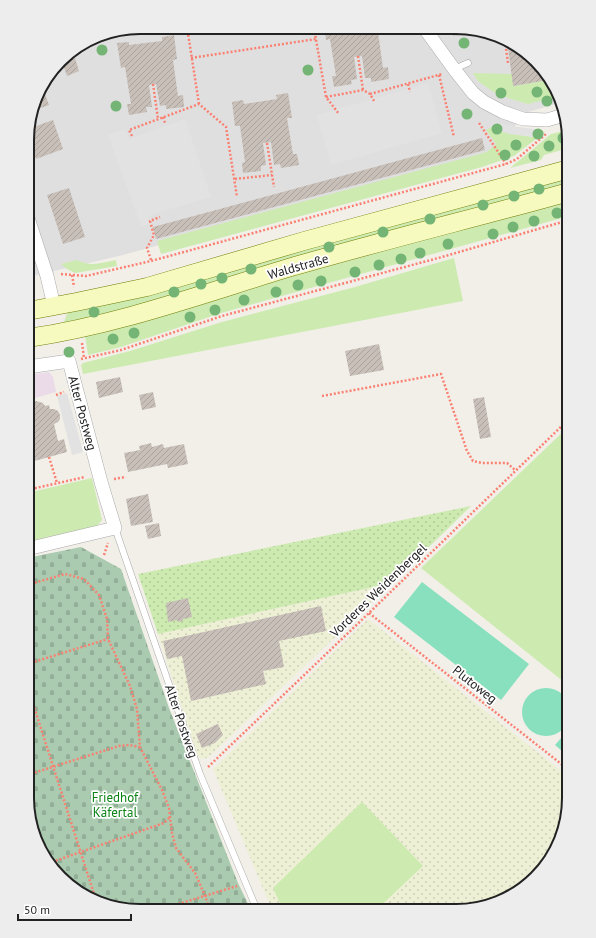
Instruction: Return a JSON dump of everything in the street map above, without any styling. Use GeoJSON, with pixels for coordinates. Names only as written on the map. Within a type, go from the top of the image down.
{"type":"FeatureCollection","features":[{"type":"Feature","properties":{"kind":"main road","name":"Waldstraße"},"geometry":{"type":"LineString","coordinates":[[34,310],[147,287],[312,239],[562,171]]}},
{"type":"Feature","properties":{"kind":"main road","name":"Waldstraße"},"geometry":{"type":"LineString","coordinates":[[35,337],[150,311],[289,268],[562,194]]}},
{"type":"Feature","properties":{"kind":"main road"},"geometry":{"type":"LineString","coordinates":[[35,337],[53,317],[54,306]]}},
{"type":"Feature","properties":{"kind":"street"},"geometry":{"type":"LineString","coordinates":[[429,34],[454,69],[478,98],[492,107],[523,119],[547,120],[559,116]]}},
{"type":"Feature","properties":{"kind":"street"},"geometry":{"type":"LineString","coordinates":[[34,236],[54,306]]}},
{"type":"Feature","properties":{"kind":"street","name":"Alter Postweg"},"geometry":{"type":"LineString","coordinates":[[34,366],[69,361],[115,528]]}},
{"type":"Feature","properties":{"kind":"street"},"geometry":{"type":"LineString","coordinates":[[34,547],[115,528]]}},
{"type":"Feature","properties":{"kind":"lane"},"geometry":{"type":"LineString","coordinates":[[454,69],[468,63]]}},
{"type":"Feature","properties":{"kind":"lane","name":"Alter Postweg"},"geometry":{"type":"LineString","coordinates":[[115,528],[200,774],[254,904]]}},
{"type":"Feature","properties":{"kind":"path"},"geometry":{"type":"LineString","coordinates":[[187,34],[199,104],[226,126],[238,197]]}},
{"type":"Feature","properties":{"kind":"path"},"geometry":{"type":"LineString","coordinates":[[315,34],[326,97],[339,114]]}},
{"type":"Feature","properties":{"kind":"path"},"geometry":{"type":"LineString","coordinates":[[191,58],[316,39]]}},
{"type":"Feature","properties":{"kind":"path"},"geometry":{"type":"LineString","coordinates":[[506,46],[508,63]]}},
{"type":"Feature","properties":{"kind":"path"},"geometry":{"type":"LineString","coordinates":[[358,56],[363,90]]}},
{"type":"Feature","properties":{"kind":"path"},"geometry":{"type":"LineString","coordinates":[[370,94],[439,75],[454,69]]}},
{"type":"Feature","properties":{"kind":"path"},"geometry":{"type":"LineString","coordinates":[[439,75],[454,137]]}},
{"type":"Feature","properties":{"kind":"path"},"geometry":{"type":"LineString","coordinates":[[153,84],[158,119]]}},
{"type":"Feature","properties":{"kind":"path"},"geometry":{"type":"LineString","coordinates":[[408,84],[410,92]]}},
{"type":"Feature","properties":{"kind":"path"},"geometry":{"type":"LineString","coordinates":[[326,97],[363,90],[370,94],[374,101]]}},
{"type":"Feature","properties":{"kind":"path"},"geometry":{"type":"LineString","coordinates":[[132,136],[130,130],[199,104]]}},
{"type":"Feature","properties":{"kind":"path"},"geometry":{"type":"LineString","coordinates":[[163,117],[165,123]]}},
{"type":"Feature","properties":{"kind":"path"},"geometry":{"type":"LineString","coordinates":[[479,123],[506,164]]}},
{"type":"Feature","properties":{"kind":"path"},"geometry":{"type":"LineString","coordinates":[[62,274],[86,276],[151,261],[506,164],[517,159],[549,132]]}},
{"type":"Feature","properties":{"kind":"path"},"geometry":{"type":"LineString","coordinates":[[267,143],[274,187]]}},
{"type":"Feature","properties":{"kind":"path"},"geometry":{"type":"LineString","coordinates":[[235,179],[272,175]]}},
{"type":"Feature","properties":{"kind":"path"},"geometry":{"type":"LineString","coordinates":[[151,261],[147,248],[154,235],[150,221],[160,218]]}},
{"type":"Feature","properties":{"kind":"path"},"geometry":{"type":"LineString","coordinates":[[69,361],[121,350],[222,316],[434,259],[562,222]]}},
{"type":"Feature","properties":{"kind":"path"},"geometry":{"type":"LineString","coordinates":[[322,396],[442,374],[467,451],[473,461],[482,463],[507,463],[515,470]]}},
{"type":"Feature","properties":{"kind":"path","name":"Vorderes Weidenbergel"},"geometry":{"type":"LineString","coordinates":[[200,774],[562,426]]}},
{"type":"Feature","properties":{"kind":"path"},"geometry":{"type":"LineString","coordinates":[[49,457],[57,483]]}},
{"type":"Feature","properties":{"kind":"path"},"geometry":{"type":"LineString","coordinates":[[34,488],[99,474]]}},
{"type":"Feature","properties":{"kind":"path"},"geometry":{"type":"LineString","coordinates":[[111,480],[126,477]]}},
{"type":"Feature","properties":{"kind":"path"},"geometry":{"type":"LineString","coordinates":[[34,583],[64,574],[84,579],[99,595],[107,620],[108,639],[130,686],[137,709],[140,746],[162,790],[169,808],[172,833],[176,848],[195,874],[208,904]]}},
{"type":"Feature","properties":{"kind":"path","name":"Plutoweg"},"geometry":{"type":"LineString","coordinates":[[369,613],[562,765]]}},
{"type":"Feature","properties":{"kind":"path"},"geometry":{"type":"LineString","coordinates":[[34,662],[108,639]]}},
{"type":"Feature","properties":{"kind":"path"},"geometry":{"type":"LineString","coordinates":[[34,707],[94,893]]}},
{"type":"Feature","properties":{"kind":"path"},"geometry":{"type":"LineString","coordinates":[[34,773],[119,746],[140,746]]}},
{"type":"Feature","properties":{"kind":"path"},"geometry":{"type":"LineString","coordinates":[[55,861],[164,822],[170,817]]}},
{"type":"Feature","properties":{"kind":"path"},"geometry":{"type":"LineString","coordinates":[[179,904],[245,883]]}},
{"type":"Feature","properties":{"kind":"shaded area"},"geometry":{"type":"Polygon","coordinates":[[[140,34],[470,35],[497,42],[521,56],[540,75],[554,99],[556,104],[528,112],[488,155],[119,256],[34,276],[34,140],[38,112],[42,99],[56,75],[70,60],[87,48],[99,42],[126,35],[140,34]]]}},
{"type":"Feature","properties":{"kind":"shaded area"},"geometry":{"type":"Polygon","coordinates":[[[428,83],[442,133],[331,165],[317,115],[428,83]]]}},
{"type":"Feature","properties":{"kind":"shaded area"},"geometry":{"type":"Polygon","coordinates":[[[185,119],[211,197],[150,215],[152,223],[141,226],[108,135],[125,129],[129,139],[185,119]]]}},
{"type":"Feature","properties":{"kind":"shaded area"},"geometry":{"type":"Polygon","coordinates":[[[500,123],[535,129],[533,137],[499,131],[500,123]]]}},
{"type":"Feature","properties":{"kind":"shaded area"},"geometry":{"type":"Polygon","coordinates":[[[49,372],[53,377],[56,392],[34,398],[34,374],[49,372]]]}},
{"type":"Feature","properties":{"kind":"shaded area"},"geometry":{"type":"Polygon","coordinates":[[[67,393],[83,452],[72,455],[57,396],[67,393]]]}},
{"type":"Feature","properties":{"kind":"green space"},"geometry":{"type":"Polygon","coordinates":[[[473,73],[512,74],[514,86],[544,81],[553,98],[528,104],[492,91],[478,81],[473,73]]]}},
{"type":"Feature","properties":{"kind":"green space"},"geometry":{"type":"Polygon","coordinates":[[[500,123],[499,131],[533,137],[535,129],[545,132],[514,156],[482,167],[161,254],[157,241],[487,152],[496,144],[486,130],[500,123]]]}},
{"type":"Feature","properties":{"kind":"green space"},"geometry":{"type":"Polygon","coordinates":[[[562,131],[562,150],[544,155],[541,160],[510,168],[551,134],[562,131]]]}},
{"type":"Feature","properties":{"kind":"green space"},"geometry":{"type":"Polygon","coordinates":[[[562,179],[562,186],[164,298],[64,324],[68,311],[268,260],[562,179]]]}},
{"type":"Feature","properties":{"kind":"green space"},"geometry":{"type":"Polygon","coordinates":[[[562,202],[562,218],[221,313],[121,347],[88,355],[85,336],[162,316],[300,274],[562,202]]]}},
{"type":"Feature","properties":{"kind":"green space"},"geometry":{"type":"Polygon","coordinates":[[[454,258],[463,301],[83,374],[81,365],[83,363],[130,351],[222,322],[355,287],[454,258]]]}},
{"type":"Feature","properties":{"kind":"green space"},"geometry":{"type":"Polygon","coordinates":[[[77,260],[91,264],[116,260],[117,266],[75,273],[61,264],[77,260]]]}},
{"type":"Feature","properties":{"kind":"green space"},"geometry":{"type":"Polygon","coordinates":[[[562,433],[562,680],[421,568],[562,433]]]}},
{"type":"Feature","properties":{"kind":"green space"},"geometry":{"type":"Polygon","coordinates":[[[92,478],[102,520],[97,526],[34,540],[34,491],[92,478]]]}},
{"type":"Feature","properties":{"kind":"green space"},"geometry":{"type":"Polygon","coordinates":[[[471,506],[392,583],[158,634],[138,574],[471,506]]]}},
{"type":"Feature","properties":{"kind":"green space","name":"Friedhof Käfertal"},"geometry":{"type":"Polygon","coordinates":[[[81,547],[121,569],[169,708],[238,883],[248,904],[140,904],[112,900],[99,896],[75,882],[56,863],[48,851],[42,839],[36,819],[34,798],[34,557],[81,547]]]}},
{"type":"Feature","properties":{"kind":"green space"},"geometry":{"type":"Polygon","coordinates":[[[422,582],[529,664],[501,700],[394,617],[422,582]]]}},
{"type":"Feature","properties":{"kind":"green space"},"geometry":{"type":"Polygon","coordinates":[[[392,583],[211,755],[202,759],[199,757],[196,753],[158,634],[392,583]]]}},
{"type":"Feature","properties":{"kind":"green space"},"geometry":{"type":"Polygon","coordinates":[[[368,619],[562,771],[562,805],[556,832],[544,857],[526,878],[509,890],[497,896],[477,902],[463,904],[269,904],[213,769],[368,619]]]}},
{"type":"Feature","properties":{"kind":"green space"},"geometry":{"type":"Polygon","coordinates":[[[546,688],[562,694],[562,730],[555,734],[546,736],[533,732],[526,725],[523,717],[522,712],[526,699],[533,692],[541,689],[546,688]]]}},
{"type":"Feature","properties":{"kind":"green space"},"geometry":{"type":"Polygon","coordinates":[[[562,737],[562,751],[555,745],[562,737]]]}},
{"type":"Feature","properties":{"kind":"green space"},"geometry":{"type":"Polygon","coordinates":[[[362,802],[423,866],[382,904],[280,904],[273,888],[362,802]]]}},
{"type":"Feature","properties":{"kind":"building"},"geometry":{"type":"Polygon","coordinates":[[[325,34],[378,34],[383,68],[388,67],[389,79],[371,82],[371,78],[365,78],[362,56],[354,57],[357,79],[351,80],[352,84],[334,87],[332,76],[336,76],[330,39],[326,40],[325,34]]]}},
{"type":"Feature","properties":{"kind":"building"},"geometry":{"type":"Polygon","coordinates":[[[453,34],[463,35],[453,36],[453,34]]]}},
{"type":"Feature","properties":{"kind":"building"},"geometry":{"type":"Polygon","coordinates":[[[174,35],[177,59],[173,60],[178,96],[183,95],[184,107],[166,109],[166,105],[160,106],[156,84],[149,85],[152,107],[146,107],[147,112],[129,115],[127,104],[131,104],[125,67],[121,68],[117,43],[129,42],[129,45],[162,41],[162,37],[174,35]]]}},
{"type":"Feature","properties":{"kind":"building"},"geometry":{"type":"Polygon","coordinates":[[[508,48],[531,65],[544,81],[513,86],[508,48]]]}},
{"type":"Feature","properties":{"kind":"building"},"geometry":{"type":"Polygon","coordinates":[[[75,58],[79,71],[67,76],[64,67],[71,59],[75,58]]]}},
{"type":"Feature","properties":{"kind":"building"},"geometry":{"type":"Polygon","coordinates":[[[45,93],[49,105],[39,109],[45,93]]]}},
{"type":"Feature","properties":{"kind":"building"},"geometry":{"type":"Polygon","coordinates":[[[288,93],[292,118],[287,118],[293,154],[297,154],[299,165],[281,168],[280,164],[274,165],[271,142],[263,143],[266,165],[261,166],[261,171],[243,173],[242,163],[245,162],[240,126],[235,126],[232,102],[243,100],[244,104],[277,99],[276,95],[288,93]]]}},
{"type":"Feature","properties":{"kind":"building"},"geometry":{"type":"Polygon","coordinates":[[[53,120],[63,149],[36,159],[34,154],[35,126],[53,120]]]}},
{"type":"Feature","properties":{"kind":"building"},"geometry":{"type":"Polygon","coordinates":[[[482,138],[485,150],[156,239],[153,227],[482,138]]]}},
{"type":"Feature","properties":{"kind":"building"},"geometry":{"type":"Polygon","coordinates":[[[69,188],[85,237],[63,244],[47,195],[69,188]]]}},
{"type":"Feature","properties":{"kind":"building"},"geometry":{"type":"Polygon","coordinates":[[[379,344],[384,370],[350,376],[345,351],[379,344]]]}},
{"type":"Feature","properties":{"kind":"building"},"geometry":{"type":"Polygon","coordinates":[[[120,377],[123,392],[99,398],[96,382],[120,377]]]}},
{"type":"Feature","properties":{"kind":"building"},"geometry":{"type":"Polygon","coordinates":[[[153,392],[156,407],[142,410],[139,395],[153,392]]]}},
{"type":"Feature","properties":{"kind":"building"},"geometry":{"type":"Polygon","coordinates":[[[484,397],[491,437],[480,439],[473,399],[484,397]]]}},
{"type":"Feature","properties":{"kind":"building"},"geometry":{"type":"Polygon","coordinates":[[[36,401],[43,403],[45,406],[49,405],[50,409],[58,411],[60,419],[54,424],[58,441],[64,439],[67,452],[34,461],[34,402],[36,401]]]}},
{"type":"Feature","properties":{"kind":"building"},"geometry":{"type":"Polygon","coordinates":[[[151,443],[152,447],[163,444],[164,448],[184,444],[188,464],[168,468],[167,464],[128,472],[124,453],[140,450],[139,446],[151,443]]]}},
{"type":"Feature","properties":{"kind":"building"},"geometry":{"type":"Polygon","coordinates":[[[148,494],[153,522],[131,526],[126,499],[148,494]]]}},
{"type":"Feature","properties":{"kind":"building"},"geometry":{"type":"Polygon","coordinates":[[[159,523],[161,536],[148,539],[145,526],[159,523]]]}},
{"type":"Feature","properties":{"kind":"building"},"geometry":{"type":"Polygon","coordinates":[[[188,598],[192,617],[183,619],[183,621],[178,622],[177,620],[168,622],[166,603],[188,598]]]}},
{"type":"Feature","properties":{"kind":"building"},"geometry":{"type":"Polygon","coordinates":[[[321,606],[326,631],[279,641],[284,667],[263,671],[266,684],[191,701],[182,656],[167,659],[163,641],[321,606]]]}},
{"type":"Feature","properties":{"kind":"building"},"geometry":{"type":"Polygon","coordinates":[[[218,724],[223,735],[215,743],[202,748],[196,734],[218,724]]]}}]}
